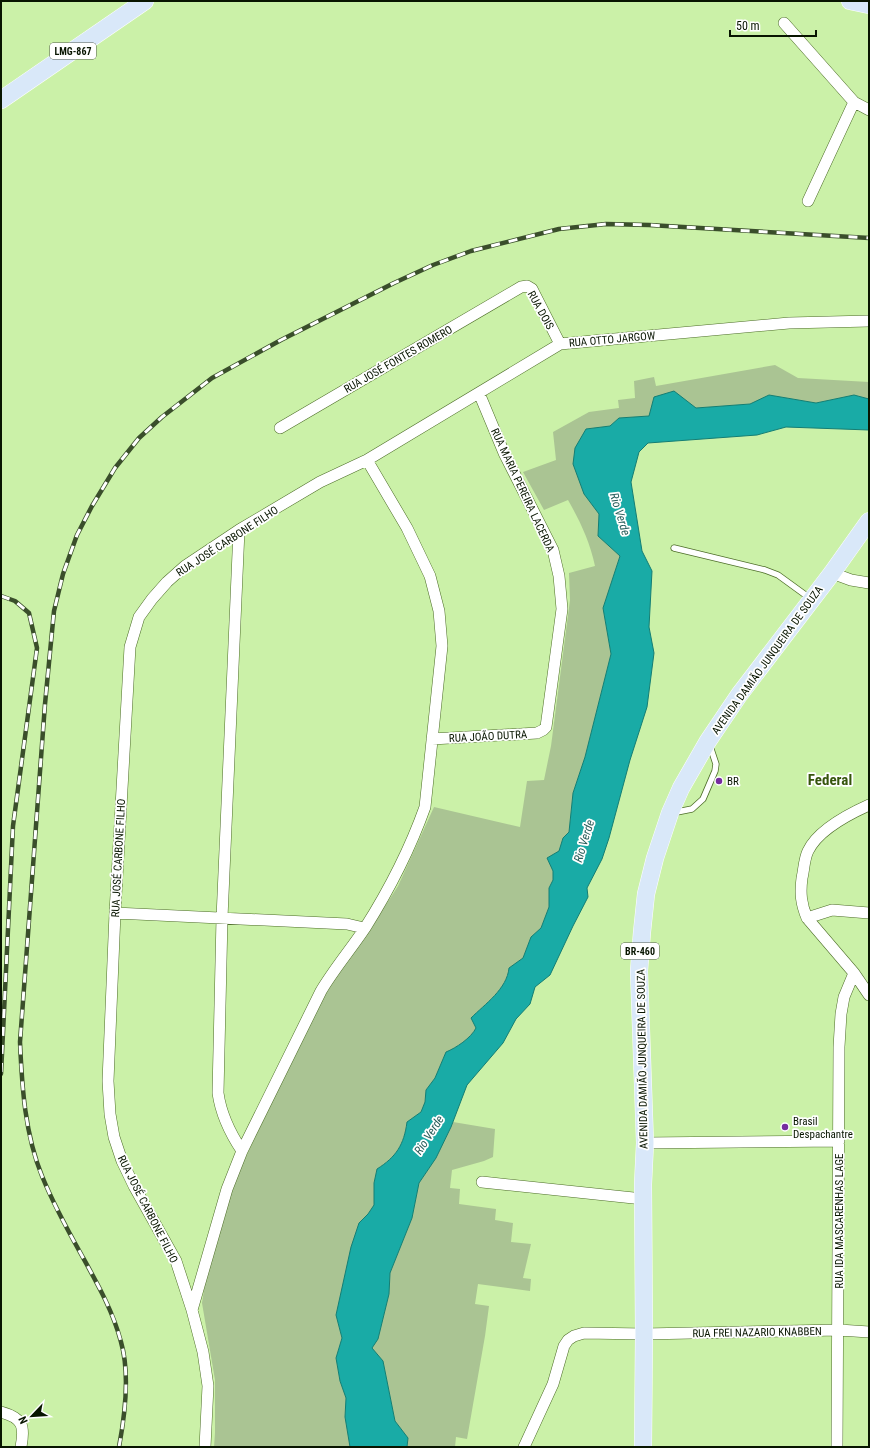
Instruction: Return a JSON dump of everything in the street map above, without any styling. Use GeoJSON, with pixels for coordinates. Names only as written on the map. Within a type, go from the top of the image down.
{"type":"FeatureCollection","features":[{"type":"Feature","properties":{"kind":"main road","name":"LMG-867"},"geometry":{"type":"LineString","coordinates":[[1,100],[145,1]]}},
{"type":"Feature","properties":{"kind":"main road"},"geometry":{"type":"LineString","coordinates":[[850,1],[869,5]]}},
{"type":"Feature","properties":{"kind":"main road","name":"AVENIDA DAMIÃO JUNQUEIRA DE SOUZA"},"geometry":{"type":"LineString","coordinates":[[643,1447],[643,1200],[645,1143],[639,971],[646,894],[655,858],[670,813],[681,788],[708,741],[739,695],[832,573],[869,521]]}},
{"type":"Feature","properties":{"kind":"street"},"geometry":{"type":"LineString","coordinates":[[784,23],[854,102],[869,110]]}},
{"type":"Feature","properties":{"kind":"street"},"geometry":{"type":"LineString","coordinates":[[808,201],[854,102]]}},
{"type":"Feature","properties":{"kind":"street","name":"RUA JOSÉ FONTES ROMERO"},"geometry":{"type":"LineString","coordinates":[[280,428],[519,288],[533,282]]}},
{"type":"Feature","properties":{"kind":"street","name":"RUA DOIS"},"geometry":{"type":"LineString","coordinates":[[519,288],[527,286],[532,288],[560,344]]}},
{"type":"Feature","properties":{"kind":"street","name":"RUA OTTO JARGOW"},"geometry":{"type":"LineString","coordinates":[[320,482],[367,460],[560,344],[789,323],[869,321]]}},
{"type":"Feature","properties":{"kind":"street","name":"RUA MARIA PEREIRA LACERDA"},"geometry":{"type":"LineString","coordinates":[[479,393],[504,453],[553,550],[559,576],[562,609],[546,727],[543,730]]}},
{"type":"Feature","properties":{"kind":"street"},"geometry":{"type":"LineString","coordinates":[[192,1310],[225,1196],[242,1151],[321,991],[333,971],[364,928],[396,873],[416,832],[425,807],[442,646],[439,611],[430,576],[407,528],[367,460]]}},
{"type":"Feature","properties":{"kind":"street","name":"RUA JOSÉ CARBONE FILHO"},"geometry":{"type":"LineString","coordinates":[[205,1447],[208,1386],[203,1352],[192,1310],[176,1261],[134,1186],[122,1161],[114,1137],[110,1114],[108,1081],[115,912],[130,647],[139,617],[167,582],[185,566],[239,530],[320,482]]}},
{"type":"Feature","properties":{"kind":"street"},"geometry":{"type":"LineString","coordinates":[[239,530],[222,918],[218,1093],[220,1108],[231,1134],[242,1151]]}},
{"type":"Feature","properties":{"kind":"street"},"geometry":{"type":"LineString","coordinates":[[832,573],[850,580],[869,582]]}},
{"type":"Feature","properties":{"kind":"street","name":"RUA JOÃO DUTRA"},"geometry":{"type":"LineString","coordinates":[[432,739],[537,733],[543,730]]}},
{"type":"Feature","properties":{"kind":"street"},"geometry":{"type":"LineString","coordinates":[[869,804],[838,822],[817,839],[808,852],[803,874],[801,896],[807,918],[854,973],[869,995]]}},
{"type":"Feature","properties":{"kind":"street"},"geometry":{"type":"LineString","coordinates":[[807,918],[832,910],[869,913]]}},
{"type":"Feature","properties":{"kind":"street"},"geometry":{"type":"LineString","coordinates":[[115,912],[347,924],[364,928]]}},
{"type":"Feature","properties":{"kind":"street","name":"RUA IDA MASCARENHAS LAGE"},"geometry":{"type":"LineString","coordinates":[[837,1447],[839,1047],[841,1014],[844,997],[854,973]]}},
{"type":"Feature","properties":{"kind":"street"},"geometry":{"type":"LineString","coordinates":[[645,1143],[839,1141]]}},
{"type":"Feature","properties":{"kind":"street"},"geometry":{"type":"LineString","coordinates":[[482,1182],[643,1200]]}},
{"type":"Feature","properties":{"kind":"street","name":"RUA FREI NAZARIO KNABBEN"},"geometry":{"type":"LineString","coordinates":[[524,1447],[553,1384],[564,1346],[568,1340],[574,1336],[584,1333],[644,1334],[838,1330],[869,1332]]}},
{"type":"Feature","properties":{"kind":"street"},"geometry":{"type":"LineString","coordinates":[[4,1413],[20,1421],[23,1426],[21,1447]]}},
{"type":"Feature","properties":{"kind":"lane"},"geometry":{"type":"LineString","coordinates":[[674,548],[765,570],[778,575],[812,599]]}},
{"type":"Feature","properties":{"kind":"lane"},"geometry":{"type":"LineString","coordinates":[[670,813],[692,809],[703,800],[715,771],[716,764],[708,741]]}},
{"type":"Feature","properties":{"kind":"green space"},"geometry":{"type":"Polygon","coordinates":[[[775,365],[798,378],[869,382],[869,399],[854,395],[816,403],[769,395],[750,404],[696,408],[649,416],[619,418],[610,426],[587,429],[584,494],[599,514],[598,536],[620,556],[603,608],[611,654],[585,757],[573,793],[569,832],[563,838],[559,851],[547,858],[553,871],[553,880],[549,888],[549,907],[541,928],[531,937],[523,958],[509,968],[504,983],[500,989],[489,1002],[471,1018],[476,1028],[474,1032],[463,1042],[446,1052],[435,1078],[426,1090],[425,1102],[421,1112],[407,1122],[404,1137],[398,1150],[389,1160],[377,1169],[374,1183],[374,1205],[359,1223],[336,1315],[342,1338],[336,1358],[340,1381],[346,1398],[345,1417],[350,1447],[214,1447],[215,1380],[202,1303],[205,1283],[231,1188],[323,996],[398,886],[434,807],[520,827],[527,781],[544,780],[551,746],[570,600],[569,573],[595,566],[584,532],[568,500],[544,510],[523,472],[556,460],[553,432],[589,412],[619,408],[618,400],[635,398],[634,381],[654,377],[656,386],[775,365]]]}},
{"type":"Feature","properties":{"kind":"green space"},"geometry":{"type":"Polygon","coordinates":[[[453,1122],[495,1129],[493,1157],[452,1170],[450,1188],[460,1189],[459,1204],[496,1209],[495,1220],[513,1223],[511,1242],[531,1244],[523,1278],[531,1279],[530,1291],[478,1284],[475,1304],[489,1306],[467,1439],[456,1437],[455,1447],[407,1447],[408,1438],[395,1421],[383,1361],[372,1348],[378,1339],[389,1294],[390,1273],[412,1218],[419,1183],[436,1158],[453,1122]]]}},
{"type":"Feature","properties":{"kind":"water","name":"Rio Verde"},"geometry":{"type":"Polygon","coordinates":[[[674,391],[696,408],[750,404],[769,395],[816,403],[854,395],[869,399],[869,430],[786,427],[757,435],[648,443],[639,452],[631,482],[642,551],[652,571],[649,627],[654,653],[647,707],[630,760],[609,838],[602,859],[587,888],[588,897],[550,975],[535,987],[530,1004],[516,1019],[503,1043],[467,1085],[451,1127],[436,1158],[419,1183],[412,1218],[390,1273],[389,1294],[378,1339],[372,1348],[383,1361],[395,1421],[408,1438],[407,1447],[350,1447],[345,1417],[346,1398],[340,1381],[336,1358],[342,1338],[336,1315],[351,1247],[359,1223],[374,1205],[374,1183],[377,1169],[389,1160],[398,1150],[404,1137],[407,1122],[421,1112],[425,1102],[426,1090],[435,1078],[446,1052],[463,1042],[474,1032],[476,1028],[471,1018],[489,1002],[500,989],[507,976],[509,968],[523,958],[531,937],[541,928],[549,907],[549,888],[553,880],[553,871],[547,858],[559,851],[563,838],[569,832],[573,793],[585,757],[611,654],[603,608],[620,556],[598,536],[599,514],[584,494],[573,464],[575,448],[586,429],[610,426],[619,418],[649,416],[654,397],[674,391]]]}},
{"type":"Feature","properties":{"kind":"railway"},"geometry":{"type":"LineString","coordinates":[[119,1447],[126,1394],[124,1354],[114,1319],[104,1297],[55,1206],[36,1160],[25,1110],[20,1042],[45,704],[54,611],[63,574],[77,535],[92,506],[115,468],[139,438],[162,417],[212,378],[281,340],[394,283],[433,265],[471,251],[559,229],[606,224],[649,225],[869,238]]}},
{"type":"Feature","properties":{"kind":"railway"},"geometry":{"type":"LineString","coordinates":[[1,596],[15,601],[29,613],[37,648],[13,826],[1,1074]]}},
{"type":"Feature","properties":{"kind":"place","name":"BR"},"geometry":{"type":"Point","coordinates":[719,781]}},
{"type":"Feature","properties":{"kind":"place","name":"Brasil Despachantre"},"geometry":{"type":"Point","coordinates":[785,1127]}},
{"type":"Feature","properties":{"kind":"district","name":"Federal"},"geometry":{"type":"Point","coordinates":[830,780]}}]}
